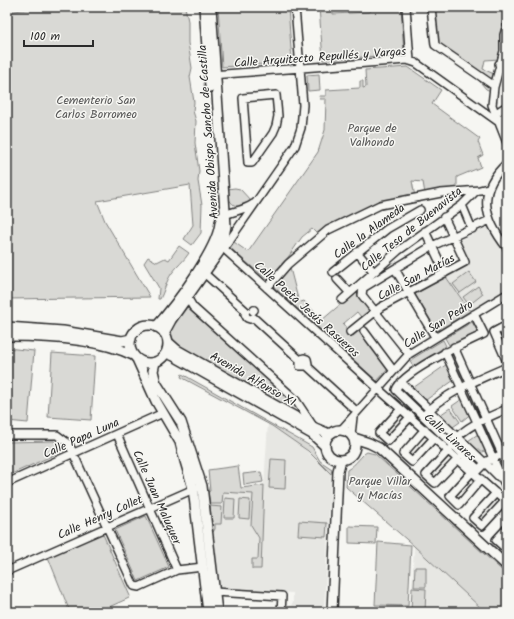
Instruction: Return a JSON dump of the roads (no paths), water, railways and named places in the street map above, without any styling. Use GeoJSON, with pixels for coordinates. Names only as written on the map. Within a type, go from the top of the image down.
{"type":"FeatureCollection","features":[{"type":"Feature","properties":{"kind":"main road","name":"Avenida Obispo Sancho de Castilla"},"geometry":{"type":"LineString","coordinates":[[166,337],[171,320],[222,246],[226,226],[225,199],[204,7]]}},
{"type":"Feature","properties":{"kind":"main road","name":"Avenida Obispo Sancho de Castilla"},"geometry":{"type":"LineString","coordinates":[[156,327],[209,255],[226,214],[212,75],[211,7]]}},
{"type":"Feature","properties":{"kind":"main road"},"geometry":{"type":"LineString","coordinates":[[208,612],[203,567],[198,487],[180,442],[149,388],[130,345],[130,339],[134,332],[142,327],[156,327],[166,337],[166,353],[155,362],[153,371],[156,383],[181,422],[198,487],[217,612]]}},
{"type":"Feature","properties":{"kind":"main road"},"geometry":{"type":"LineString","coordinates":[[7,328],[63,331],[122,341],[130,339]]}},
{"type":"Feature","properties":{"kind":"main road"},"geometry":{"type":"LineString","coordinates":[[7,336],[54,338],[88,343],[119,349],[143,362],[155,362]]}},
{"type":"Feature","properties":{"kind":"main road","name":"Avenida Alfonso XI"},"geometry":{"type":"LineString","coordinates":[[166,337],[179,351],[243,386],[314,428],[328,434]]}},
{"type":"Feature","properties":{"kind":"main road","name":"Avenida Alfonso XI"},"geometry":{"type":"LineString","coordinates":[[166,353],[174,356],[294,424],[316,437],[324,445]]}},
{"type":"Feature","properties":{"kind":"main road"},"geometry":{"type":"LineString","coordinates":[[385,454],[368,447],[354,451],[348,458],[341,460],[334,459],[328,455],[324,445],[328,434],[334,430],[341,430],[353,437],[369,443],[385,454],[507,566]]}},
{"type":"Feature","properties":{"kind":"main road"},"geometry":{"type":"LineString","coordinates":[[353,437],[354,451]]}},
{"type":"Feature","properties":{"kind":"main road"},"geometry":{"type":"LineString","coordinates":[[332,612],[338,471],[341,460]]}},
{"type":"Feature","properties":{"kind":"street"},"geometry":{"type":"LineString","coordinates":[[222,246],[226,244],[238,228],[295,146],[301,128],[303,105],[295,7]]}},
{"type":"Feature","properties":{"kind":"street"},"geometry":{"type":"LineString","coordinates":[[406,7],[410,61]]}},
{"type":"Feature","properties":{"kind":"street"},"geometry":{"type":"LineString","coordinates":[[432,7],[435,45],[493,85]]}},
{"type":"Feature","properties":{"kind":"street"},"geometry":{"type":"LineString","coordinates":[[506,30],[506,51],[499,64],[493,97],[493,112],[507,106]]}},
{"type":"Feature","properties":{"kind":"street","name":"Calle Arquitecto Repullés y Vargas"},"geometry":{"type":"LineString","coordinates":[[212,75],[410,61],[493,112],[499,122]]}},
{"type":"Feature","properties":{"kind":"street"},"geometry":{"type":"LineString","coordinates":[[499,64],[507,66]]}},
{"type":"Feature","properties":{"kind":"street"},"geometry":{"type":"LineString","coordinates":[[276,95],[278,116],[274,133],[252,163],[248,163],[243,98],[276,95]]}},
{"type":"Feature","properties":{"kind":"street"},"geometry":{"type":"LineString","coordinates":[[506,138],[499,122],[507,115]]}},
{"type":"Feature","properties":{"kind":"street"},"geometry":{"type":"LineString","coordinates":[[507,163],[490,182],[486,210],[490,220],[507,248]]}},
{"type":"Feature","properties":{"kind":"street"},"geometry":{"type":"LineString","coordinates":[[267,288],[288,264],[328,230],[380,205],[441,194],[476,191],[489,188]]}},
{"type":"Feature","properties":{"kind":"street","name":"Calle Teso de Buenavista"},"geometry":{"type":"LineString","coordinates":[[342,300],[373,276],[398,251],[425,230],[462,205],[476,191]]}},
{"type":"Feature","properties":{"kind":"street"},"geometry":{"type":"LineString","coordinates":[[225,199],[230,205],[243,210]]}},
{"type":"Feature","properties":{"kind":"street"},"geometry":{"type":"LineString","coordinates":[[226,214],[243,210],[255,203]]}},
{"type":"Feature","properties":{"kind":"street"},"geometry":{"type":"LineString","coordinates":[[462,205],[472,229]]}},
{"type":"Feature","properties":{"kind":"street","name":"Calle la Alameda"},"geometry":{"type":"LineString","coordinates":[[332,272],[404,218],[420,210]]}},
{"type":"Feature","properties":{"kind":"street"},"geometry":{"type":"LineString","coordinates":[[226,214],[238,222],[238,228]]}},
{"type":"Feature","properties":{"kind":"street"},"geometry":{"type":"LineString","coordinates":[[444,217],[454,237]]}},
{"type":"Feature","properties":{"kind":"street"},"geometry":{"type":"LineString","coordinates":[[409,354],[362,295],[363,288],[373,276],[395,269],[432,246],[490,220]]}},
{"type":"Feature","properties":{"kind":"street"},"geometry":{"type":"LineString","coordinates":[[425,230],[445,273]]}},
{"type":"Feature","properties":{"kind":"street","name":"Calle San Matías"},"geometry":{"type":"LineString","coordinates":[[350,332],[376,311],[408,292],[465,262],[454,237]]}},
{"type":"Feature","properties":{"kind":"street","name":"Calle Poeta Jesús Rasueros"},"geometry":{"type":"LineString","coordinates":[[222,246],[378,388]]}},
{"type":"Feature","properties":{"kind":"street"},"geometry":{"type":"LineString","coordinates":[[398,251],[405,262]]}},
{"type":"Feature","properties":{"kind":"street"},"geometry":{"type":"LineString","coordinates":[[357,252],[373,276]]}},
{"type":"Feature","properties":{"kind":"street"},"geometry":{"type":"LineString","coordinates":[[395,269],[435,338]]}},
{"type":"Feature","properties":{"kind":"street"},"geometry":{"type":"LineString","coordinates":[[204,273],[252,312],[300,360],[304,358],[307,359],[307,366],[354,411],[351,425],[353,437]]}},
{"type":"Feature","properties":{"kind":"street"},"geometry":{"type":"LineString","coordinates":[[337,279],[352,291]]}},
{"type":"Feature","properties":{"kind":"street","name":"Calle San Pedro"},"geometry":{"type":"LineString","coordinates":[[341,430],[354,411],[378,388],[409,354],[507,294]]}},
{"type":"Feature","properties":{"kind":"street"},"geometry":{"type":"LineString","coordinates":[[187,297],[193,307],[292,397],[314,428]]}},
{"type":"Feature","properties":{"kind":"street"},"geometry":{"type":"LineString","coordinates":[[171,320],[184,307],[188,305],[193,307]]}},
{"type":"Feature","properties":{"kind":"street"},"geometry":{"type":"LineString","coordinates":[[474,314],[484,334],[445,352],[399,385],[429,410],[499,477]]}},
{"type":"Feature","properties":{"kind":"street"},"geometry":{"type":"LineString","coordinates":[[507,338],[505,327],[494,332],[507,362]]}},
{"type":"Feature","properties":{"kind":"street"},"geometry":{"type":"LineString","coordinates":[[364,331],[393,370]]}},
{"type":"Feature","properties":{"kind":"street"},"geometry":{"type":"LineString","coordinates":[[454,347],[486,418],[504,453],[507,466]]}},
{"type":"Feature","properties":{"kind":"street"},"geometry":{"type":"LineString","coordinates":[[445,352],[507,489]]}},
{"type":"Feature","properties":{"kind":"street"},"geometry":{"type":"LineString","coordinates":[[423,416],[431,408],[460,388],[507,367]]}},
{"type":"Feature","properties":{"kind":"street","name":"Calle Linares"},"geometry":{"type":"LineString","coordinates":[[399,385],[397,392],[451,443],[480,479],[504,499]]}},
{"type":"Feature","properties":{"kind":"street"},"geometry":{"type":"LineString","coordinates":[[243,386],[287,408],[293,404],[292,397]]}},
{"type":"Feature","properties":{"kind":"street","name":"Calle Linares"},"geometry":{"type":"LineString","coordinates":[[378,388],[458,459],[475,472]]}},
{"type":"Feature","properties":{"kind":"street"},"geometry":{"type":"LineString","coordinates":[[401,408],[379,433],[388,441],[411,416]]}},
{"type":"Feature","properties":{"kind":"street"},"geometry":{"type":"LineString","coordinates":[[451,443],[460,433],[486,418],[507,409]]}},
{"type":"Feature","properties":{"kind":"street","name":"Calle Papa Luna"},"geometry":{"type":"LineString","coordinates":[[7,483],[163,413]]}},
{"type":"Feature","properties":{"kind":"street"},"geometry":{"type":"LineString","coordinates":[[426,429],[403,454],[412,462],[434,438]]}},
{"type":"Feature","properties":{"kind":"street","name":"Calle Juan Maluquer"},"geometry":{"type":"LineString","coordinates":[[116,434],[177,570]]}},
{"type":"Feature","properties":{"kind":"street"},"geometry":{"type":"LineString","coordinates":[[7,435],[57,435],[65,439],[74,453],[135,586],[139,587],[177,570],[203,567]]}},
{"type":"Feature","properties":{"kind":"street"},"geometry":{"type":"LineString","coordinates":[[449,450],[426,475],[435,483],[458,459]]}},
{"type":"Feature","properties":{"kind":"street"},"geometry":{"type":"LineString","coordinates":[[480,479],[459,505],[450,496],[487,461],[504,453]]}},
{"type":"Feature","properties":{"kind":"street","name":"Calle Henry Collet"},"geometry":{"type":"LineString","coordinates":[[7,571],[198,487]]}},
{"type":"Feature","properties":{"kind":"street"},"geometry":{"type":"LineString","coordinates":[[507,528],[496,540],[505,548],[507,546]]}},
{"type":"Feature","properties":{"kind":"street"},"geometry":{"type":"LineString","coordinates":[[214,592],[282,596],[281,612]]}},
{"type":"Feature","properties":{"kind":"park label","name":"Cementerio San Carlos Borromeo"},"geometry":{"type":"Point","coordinates":[96,107]}},
{"type":"Feature","properties":{"kind":"park label","name":"Parque de Valhondo"},"geometry":{"type":"Point","coordinates":[372,135]}},
{"type":"Feature","properties":{"kind":"park label","name":"Parque Villar y Macías"},"geometry":{"type":"Point","coordinates":[380,488]}}]}
